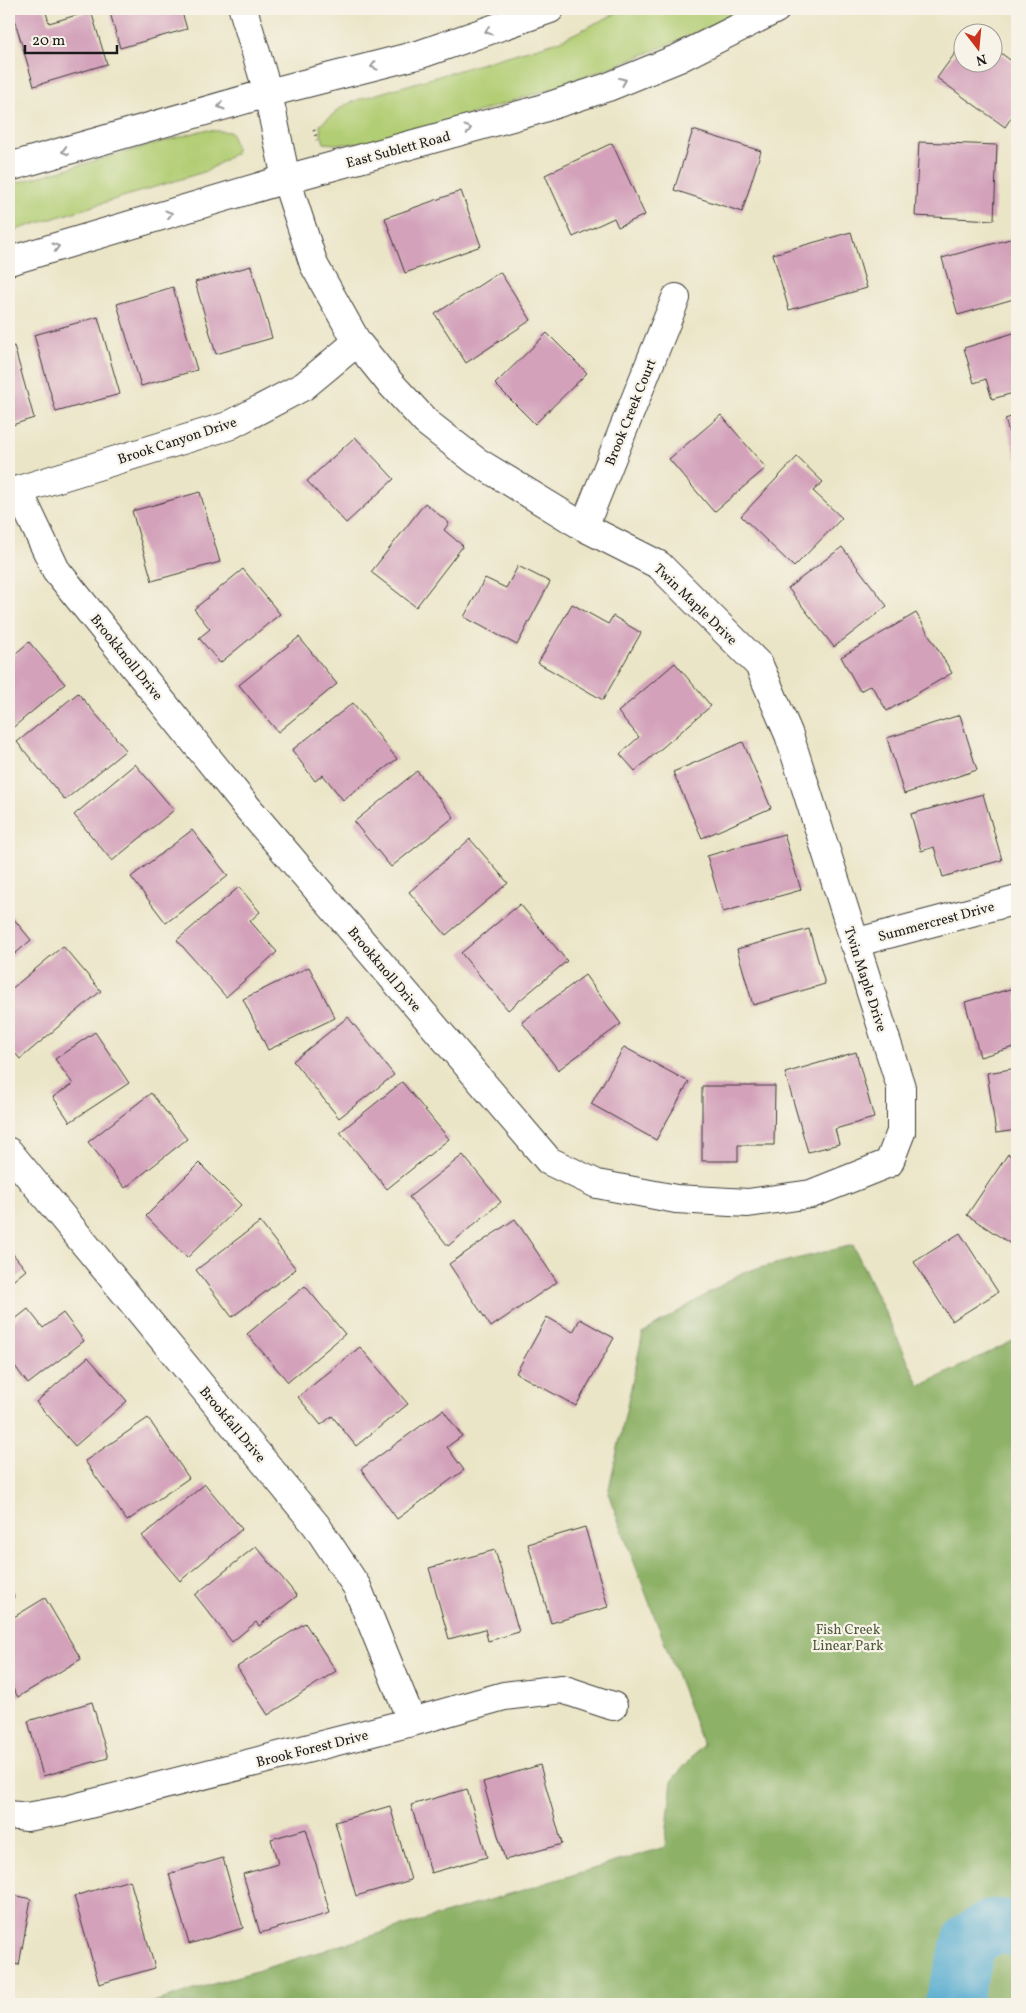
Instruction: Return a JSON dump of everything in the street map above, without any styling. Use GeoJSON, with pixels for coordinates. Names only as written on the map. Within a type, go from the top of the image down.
{"type":"FeatureCollection","features":[{"type":"Feature","properties":{"kind":"street","name":"Twin Maple Drive"},"geometry":{"type":"LineString","coordinates":[[243,9],[268,93],[286,180],[314,265],[357,342],[390,383],[426,422],[476,461],[584,527],[659,565],[759,665],[790,735],[854,943],[901,1087],[901,1132],[889,1163]]}},
{"type":"Feature","properties":{"kind":"street"},"geometry":{"type":"LineString","coordinates":[[9,167],[268,93],[421,54],[550,9]]}},
{"type":"Feature","properties":{"kind":"street","name":"East Sublett Road"},"geometry":{"type":"LineString","coordinates":[[9,261],[286,180],[534,111],[608,87],[678,58],[776,9]]}},
{"type":"Feature","properties":{"kind":"street","name":"Brook Creek Court"},"geometry":{"type":"LineString","coordinates":[[584,527],[676,298]]}},
{"type":"Feature","properties":{"kind":"street","name":"Brook Canyon Drive"},"geometry":{"type":"LineString","coordinates":[[14,491],[228,426],[304,386],[357,342]]}},
{"type":"Feature","properties":{"kind":"street","name":"Brookknoll Drive"},"geometry":{"type":"LineString","coordinates":[[14,491],[56,570],[247,807],[549,1161],[597,1184],[676,1199],[748,1204],[811,1194],[889,1163]]}},
{"type":"Feature","properties":{"kind":"street","name":"Summercrest Drive"},"geometry":{"type":"LineString","coordinates":[[854,943],[1017,900]]}},
{"type":"Feature","properties":{"kind":"street","name":"Brookfall Drive"},"geometry":{"type":"LineString","coordinates":[[9,1152],[316,1525],[357,1587],[412,1722]]}},
{"type":"Feature","properties":{"kind":"street","name":"Brook Forest Drive"},"geometry":{"type":"LineString","coordinates":[[9,1815],[27,1817],[66,1810],[412,1722],[504,1696],[562,1690],[613,1706]]}},
{"type":"Feature","properties":{"kind":"path"},"geometry":{"type":"LineString","coordinates":[[314,130],[318,143]]}},
{"type":"Feature","properties":{"kind":"green space"},"geometry":{"type":"Polygon","coordinates":[[[625,9],[748,9],[677,41],[605,70],[494,107],[392,138],[358,143],[324,143],[320,125],[343,106],[360,99],[559,41],[625,9]]]}},
{"type":"Feature","properties":{"kind":"green space"},"geometry":{"type":"Polygon","coordinates":[[[204,130],[231,132],[237,152],[207,171],[9,232],[9,185],[204,130]]]}},
{"type":"Feature","properties":{"kind":"green space","name":"Fish Creek Linear Park"},"geometry":{"type":"Polygon","coordinates":[[[853,1245],[920,1386],[1017,1339],[1017,2004],[147,2004],[665,1847],[672,1780],[703,1745],[608,1493],[643,1333],[743,1272],[853,1245]]]}},
{"type":"Feature","properties":{"kind":"building"},"geometry":{"type":"Polygon","coordinates":[[[19,9],[45,9],[49,23],[91,11],[107,64],[34,86],[12,11],[19,9]]]}},
{"type":"Feature","properties":{"kind":"building"},"geometry":{"type":"Polygon","coordinates":[[[109,9],[181,9],[187,29],[120,48],[109,9]]]}},
{"type":"Feature","properties":{"kind":"building"},"geometry":{"type":"Polygon","coordinates":[[[954,55],[954,72],[1004,72],[1004,55],[1017,65],[1017,109],[1005,127],[937,78],[954,55]]]}},
{"type":"Feature","properties":{"kind":"building"},"geometry":{"type":"Polygon","coordinates":[[[693,130],[761,151],[742,212],[674,190],[693,130]]]}},
{"type":"Feature","properties":{"kind":"building"},"geometry":{"type":"Polygon","coordinates":[[[919,142],[997,145],[994,220],[915,216],[919,142]]]}},
{"type":"Feature","properties":{"kind":"building"},"geometry":{"type":"Polygon","coordinates":[[[612,143],[645,215],[618,227],[614,218],[573,237],[545,175],[612,143]]]}},
{"type":"Feature","properties":{"kind":"building"},"geometry":{"type":"Polygon","coordinates":[[[461,191],[481,246],[405,273],[385,218],[461,191]]]}},
{"type":"Feature","properties":{"kind":"building"},"geometry":{"type":"Polygon","coordinates":[[[851,232],[867,288],[789,310],[773,254],[851,232]]]}},
{"type":"Feature","properties":{"kind":"building"},"geometry":{"type":"Polygon","coordinates":[[[1017,237],[1017,298],[958,315],[942,258],[1017,237]]]}},
{"type":"Feature","properties":{"kind":"building"},"geometry":{"type":"Polygon","coordinates":[[[251,266],[272,338],[216,354],[195,282],[251,266]]]}},
{"type":"Feature","properties":{"kind":"building"},"geometry":{"type":"Polygon","coordinates":[[[500,272],[531,320],[466,363],[435,314],[500,272]]]}},
{"type":"Feature","properties":{"kind":"building"},"geometry":{"type":"Polygon","coordinates":[[[173,287],[197,370],[141,386],[117,304],[173,287]]]}},
{"type":"Feature","properties":{"kind":"building"},"geometry":{"type":"Polygon","coordinates":[[[98,317],[120,394],[56,412],[34,335],[98,317]]]}},
{"type":"Feature","properties":{"kind":"building"},"geometry":{"type":"Polygon","coordinates":[[[1017,332],[1017,392],[992,399],[986,379],[974,383],[964,348],[1017,332]]]}},
{"type":"Feature","properties":{"kind":"building"},"geometry":{"type":"Polygon","coordinates":[[[547,333],[587,373],[535,424],[495,384],[547,333]]]}},
{"type":"Feature","properties":{"kind":"building"},"geometry":{"type":"Polygon","coordinates":[[[14,346],[34,418],[9,426],[9,347],[14,346]]]}},
{"type":"Feature","properties":{"kind":"building"},"geometry":{"type":"Polygon","coordinates":[[[721,415],[766,468],[714,512],[669,459],[721,415]]]}},
{"type":"Feature","properties":{"kind":"building"},"geometry":{"type":"Polygon","coordinates":[[[1017,415],[1017,460],[1005,419],[1017,415]]]}},
{"type":"Feature","properties":{"kind":"building"},"geometry":{"type":"Polygon","coordinates":[[[355,437],[394,479],[346,523],[307,481],[355,437]]]}},
{"type":"Feature","properties":{"kind":"building"},"geometry":{"type":"Polygon","coordinates":[[[797,457],[823,482],[813,491],[842,518],[794,567],[741,516],[797,457]]]}},
{"type":"Feature","properties":{"kind":"building"},"geometry":{"type":"Polygon","coordinates":[[[200,492],[220,562],[152,581],[132,511],[200,492]]]}},
{"type":"Feature","properties":{"kind":"building"},"geometry":{"type":"Polygon","coordinates":[[[425,503],[449,523],[444,530],[463,546],[416,607],[371,572],[425,503]]]}},
{"type":"Feature","properties":{"kind":"building"},"geometry":{"type":"Polygon","coordinates":[[[842,547],[887,606],[834,647],[788,588],[842,547]]]}},
{"type":"Feature","properties":{"kind":"building"},"geometry":{"type":"Polygon","coordinates":[[[518,566],[550,582],[517,645],[464,617],[485,578],[506,588],[518,566]]]}},
{"type":"Feature","properties":{"kind":"building"},"geometry":{"type":"Polygon","coordinates":[[[243,569],[280,614],[220,663],[199,638],[210,629],[194,609],[243,569]]]}},
{"type":"Feature","properties":{"kind":"building"},"geometry":{"type":"Polygon","coordinates":[[[572,604],[608,624],[613,616],[641,633],[603,700],[538,663],[572,604]]]}},
{"type":"Feature","properties":{"kind":"building"},"geometry":{"type":"Polygon","coordinates":[[[916,613],[952,673],[887,711],[871,685],[860,691],[841,657],[916,613]]]}},
{"type":"Feature","properties":{"kind":"building"},"geometry":{"type":"Polygon","coordinates":[[[299,637],[337,684],[278,732],[239,685],[299,637]]]}},
{"type":"Feature","properties":{"kind":"building"},"geometry":{"type":"Polygon","coordinates":[[[29,642],[65,684],[10,730],[9,659],[29,642]]]}},
{"type":"Feature","properties":{"kind":"building"},"geometry":{"type":"Polygon","coordinates":[[[675,663],[711,706],[635,771],[620,754],[639,737],[618,712],[675,663]]]}},
{"type":"Feature","properties":{"kind":"building"},"geometry":{"type":"Polygon","coordinates":[[[78,693],[126,750],[65,800],[17,742],[78,693]]]}},
{"type":"Feature","properties":{"kind":"building"},"geometry":{"type":"Polygon","coordinates":[[[353,703],[397,759],[343,800],[323,775],[315,781],[292,750],[353,703]]]}},
{"type":"Feature","properties":{"kind":"building"},"geometry":{"type":"Polygon","coordinates":[[[960,715],[977,770],[904,794],[887,738],[960,715]]]}},
{"type":"Feature","properties":{"kind":"building"},"geometry":{"type":"Polygon","coordinates":[[[743,742],[771,808],[702,838],[673,772],[743,742]]]}},
{"type":"Feature","properties":{"kind":"building"},"geometry":{"type":"Polygon","coordinates":[[[135,764],[174,810],[112,861],[74,815],[135,764]]]}},
{"type":"Feature","properties":{"kind":"building"},"geometry":{"type":"Polygon","coordinates":[[[417,771],[454,817],[391,867],[354,822],[417,771]]]}},
{"type":"Feature","properties":{"kind":"building"},"geometry":{"type":"Polygon","coordinates":[[[983,794],[1002,860],[943,877],[934,847],[921,851],[911,814],[983,794]]]}},
{"type":"Feature","properties":{"kind":"building"},"geometry":{"type":"Polygon","coordinates":[[[192,830],[228,876],[166,923],[131,877],[192,830]]]}},
{"type":"Feature","properties":{"kind":"building"},"geometry":{"type":"Polygon","coordinates":[[[784,834],[801,890],[723,912],[707,856],[784,834]]]}},
{"type":"Feature","properties":{"kind":"building"},"geometry":{"type":"Polygon","coordinates":[[[470,839],[508,883],[446,935],[409,892],[470,839]]]}},
{"type":"Feature","properties":{"kind":"building"},"geometry":{"type":"Polygon","coordinates":[[[239,887],[260,912],[250,921],[277,952],[226,997],[177,940],[239,887]]]}},
{"type":"Feature","properties":{"kind":"building"},"geometry":{"type":"Polygon","coordinates":[[[520,904],[567,961],[508,1010],[461,953],[520,904]]]}},
{"type":"Feature","properties":{"kind":"building"},"geometry":{"type":"Polygon","coordinates":[[[9,913],[31,940],[9,959],[9,913]]]}},
{"type":"Feature","properties":{"kind":"building"},"geometry":{"type":"Polygon","coordinates":[[[809,929],[825,984],[753,1005],[737,949],[809,929]]]}},
{"type":"Feature","properties":{"kind":"building"},"geometry":{"type":"Polygon","coordinates":[[[63,946],[101,991],[20,1059],[9,1046],[9,991],[63,946]]]}},
{"type":"Feature","properties":{"kind":"building"},"geometry":{"type":"Polygon","coordinates":[[[309,967],[335,1018],[268,1050],[243,999],[309,967]]]}},
{"type":"Feature","properties":{"kind":"building"},"geometry":{"type":"Polygon","coordinates":[[[585,975],[621,1024],[558,1070],[522,1022],[585,975]]]}},
{"type":"Feature","properties":{"kind":"building"},"geometry":{"type":"Polygon","coordinates":[[[1017,987],[1017,1046],[980,1057],[965,1002],[1017,987]]]}},
{"type":"Feature","properties":{"kind":"building"},"geometry":{"type":"Polygon","coordinates":[[[348,1017],[394,1075],[339,1118],[293,1061],[348,1017]]]}},
{"type":"Feature","properties":{"kind":"building"},"geometry":{"type":"Polygon","coordinates":[[[95,1032],[129,1083],[70,1122],[53,1097],[73,1084],[55,1059],[95,1032]]]}},
{"type":"Feature","properties":{"kind":"building"},"geometry":{"type":"Polygon","coordinates":[[[624,1047],[689,1082],[656,1140],[591,1104],[624,1047]]]}},
{"type":"Feature","properties":{"kind":"building"},"geometry":{"type":"Polygon","coordinates":[[[856,1052],[874,1118],[835,1129],[839,1144],[808,1152],[785,1073],[856,1052]]]}},
{"type":"Feature","properties":{"kind":"building"},"geometry":{"type":"Polygon","coordinates":[[[1017,1068],[1017,1130],[996,1133],[987,1073],[1017,1068]]]}},
{"type":"Feature","properties":{"kind":"building"},"geometry":{"type":"Polygon","coordinates":[[[402,1082],[449,1139],[387,1189],[340,1132],[402,1082]]]}},
{"type":"Feature","properties":{"kind":"building"},"geometry":{"type":"Polygon","coordinates":[[[702,1086],[775,1086],[774,1145],[738,1145],[738,1161],[702,1161],[702,1086]]]}},
{"type":"Feature","properties":{"kind":"building"},"geometry":{"type":"Polygon","coordinates":[[[151,1093],[187,1139],[125,1188],[88,1142],[151,1093]]]}},
{"type":"Feature","properties":{"kind":"building"},"geometry":{"type":"Polygon","coordinates":[[[1008,1154],[1017,1160],[1017,1248],[967,1215],[1008,1154]]]}},
{"type":"Feature","properties":{"kind":"building"},"geometry":{"type":"Polygon","coordinates":[[[463,1155],[501,1202],[448,1246],[409,1197],[463,1155]]]}},
{"type":"Feature","properties":{"kind":"building"},"geometry":{"type":"Polygon","coordinates":[[[199,1163],[241,1205],[187,1258],[146,1216],[199,1163]]]}},
{"type":"Feature","properties":{"kind":"building"},"geometry":{"type":"Polygon","coordinates":[[[515,1219],[557,1282],[491,1327],[449,1264],[515,1219]]]}},
{"type":"Feature","properties":{"kind":"building"},"geometry":{"type":"Polygon","coordinates":[[[260,1222],[296,1269],[232,1317],[196,1270],[260,1222]]]}},
{"type":"Feature","properties":{"kind":"building"},"geometry":{"type":"Polygon","coordinates":[[[960,1233],[998,1292],[952,1321],[914,1262],[960,1233]]]}},
{"type":"Feature","properties":{"kind":"building"},"geometry":{"type":"Polygon","coordinates":[[[9,1249],[26,1270],[9,1284],[9,1249]]]}},
{"type":"Feature","properties":{"kind":"building"},"geometry":{"type":"Polygon","coordinates":[[[305,1286],[345,1334],[288,1382],[247,1334],[305,1286]]]}},
{"type":"Feature","properties":{"kind":"building"},"geometry":{"type":"Polygon","coordinates":[[[28,1309],[43,1328],[63,1313],[84,1341],[28,1384],[9,1358],[9,1324],[28,1309]]]}},
{"type":"Feature","properties":{"kind":"building"},"geometry":{"type":"Polygon","coordinates":[[[547,1317],[573,1332],[580,1319],[614,1338],[576,1406],[516,1373],[547,1317]]]}},
{"type":"Feature","properties":{"kind":"building"},"geometry":{"type":"Polygon","coordinates":[[[360,1347],[408,1404],[356,1446],[332,1416],[321,1425],[298,1397],[360,1347]]]}},
{"type":"Feature","properties":{"kind":"building"},"geometry":{"type":"Polygon","coordinates":[[[88,1357],[127,1401],[75,1446],[36,1402],[88,1357]]]}},
{"type":"Feature","properties":{"kind":"building"},"geometry":{"type":"Polygon","coordinates":[[[443,1410],[462,1436],[447,1447],[464,1470],[397,1519],[361,1469],[443,1410]]]}},
{"type":"Feature","properties":{"kind":"building"},"geometry":{"type":"Polygon","coordinates":[[[148,1418],[189,1478],[127,1521],[85,1461],[148,1418]]]}},
{"type":"Feature","properties":{"kind":"building"},"geometry":{"type":"Polygon","coordinates":[[[205,1484],[242,1529],[180,1581],[142,1536],[205,1484]]]}},
{"type":"Feature","properties":{"kind":"building"},"geometry":{"type":"Polygon","coordinates":[[[585,1527],[608,1607],[551,1623],[528,1544],[585,1527]]]}},
{"type":"Feature","properties":{"kind":"building"},"geometry":{"type":"Polygon","coordinates":[[[256,1546],[297,1596],[259,1626],[256,1622],[232,1642],[195,1595],[256,1546]]]}},
{"type":"Feature","properties":{"kind":"building"},"geometry":{"type":"Polygon","coordinates":[[[495,1550],[519,1632],[488,1641],[485,1629],[449,1639],[429,1568],[495,1550]]]}},
{"type":"Feature","properties":{"kind":"building"},"geometry":{"type":"Polygon","coordinates":[[[9,1582],[14,1597],[9,1598],[9,1582]]]}},
{"type":"Feature","properties":{"kind":"building"},"geometry":{"type":"Polygon","coordinates":[[[45,1598],[81,1659],[18,1697],[9,1682],[9,1620],[45,1598]]]}},
{"type":"Feature","properties":{"kind":"building"},"geometry":{"type":"Polygon","coordinates":[[[305,1623],[336,1671],[268,1715],[237,1667],[305,1623]]]}},
{"type":"Feature","properties":{"kind":"building"},"geometry":{"type":"Polygon","coordinates":[[[92,1702],[108,1758],[43,1776],[28,1721],[92,1702]]]}},
{"type":"Feature","properties":{"kind":"building"},"geometry":{"type":"Polygon","coordinates":[[[540,1765],[562,1844],[505,1860],[483,1782],[540,1765]]]}},
{"type":"Feature","properties":{"kind":"building"},"geometry":{"type":"Polygon","coordinates":[[[467,1789],[487,1857],[431,1873],[411,1805],[467,1789]]]}},
{"type":"Feature","properties":{"kind":"building"},"geometry":{"type":"Polygon","coordinates":[[[390,1806],[411,1880],[356,1896],[335,1822],[390,1806]]]}},
{"type":"Feature","properties":{"kind":"building"},"geometry":{"type":"Polygon","coordinates":[[[306,1829],[330,1913],[260,1933],[243,1874],[278,1864],[271,1839],[306,1829]]]}},
{"type":"Feature","properties":{"kind":"building"},"geometry":{"type":"Polygon","coordinates":[[[223,1858],[243,1928],[189,1944],[169,1874],[223,1858]]]}},
{"type":"Feature","properties":{"kind":"building"},"geometry":{"type":"Polygon","coordinates":[[[130,1880],[155,1968],[99,1984],[74,1896],[130,1880]]]}},
{"type":"Feature","properties":{"kind":"building"},"geometry":{"type":"Polygon","coordinates":[[[9,1894],[31,1899],[19,1965],[9,1963],[9,1894]]]}},
{"type":"Feature","properties":{"kind":"waterway"},"geometry":{"type":"LineString","coordinates":[[952,2004],[971,1939],[994,1926],[1017,1929]]}}]}
